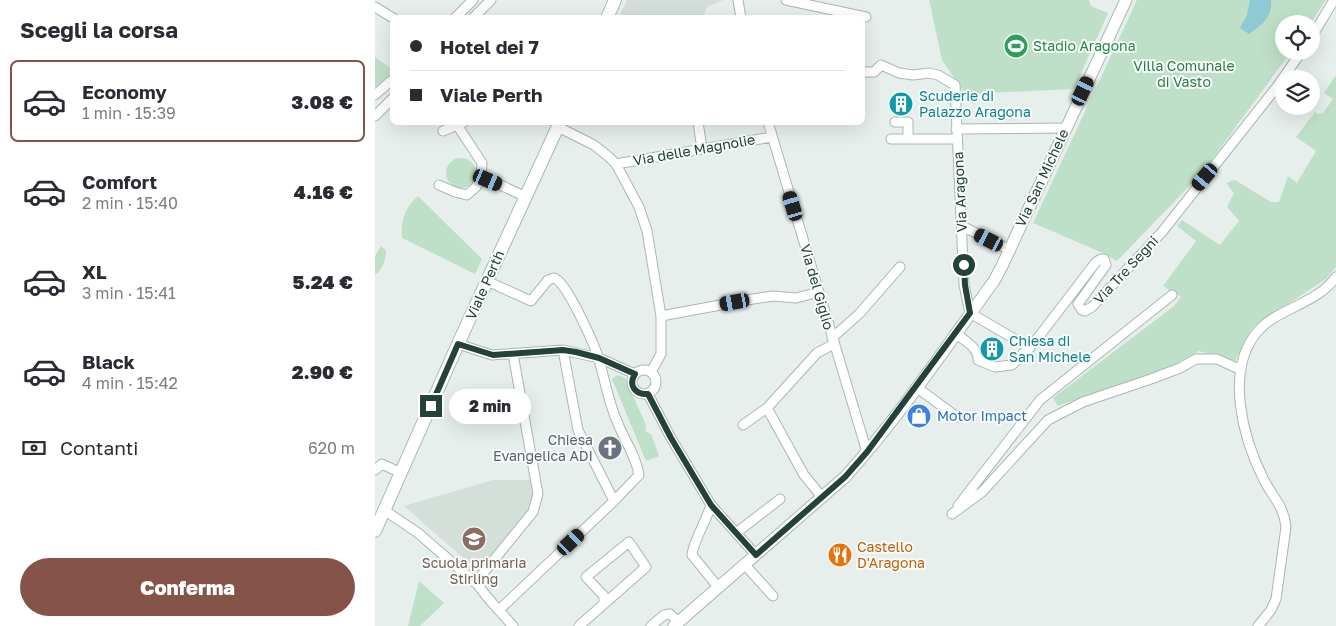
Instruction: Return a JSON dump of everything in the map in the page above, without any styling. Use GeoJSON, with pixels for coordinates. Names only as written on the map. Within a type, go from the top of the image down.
{"type":"FeatureCollection","features":[{"type":"Feature","properties":{"kind":"main road"},"geometry":{"type":"LineString","coordinates":[[608,15],[615,0]]}},
{"type":"Feature","properties":{"kind":"main road","name":"Viale Perth"},"geometry":{"type":"LineString","coordinates":[[375,531],[458,344],[559,125]]}},
{"type":"Feature","properties":{"kind":"street"},"geometry":{"type":"LineString","coordinates":[[461,15],[473,0]]}},
{"type":"Feature","properties":{"kind":"street"},"geometry":{"type":"LineString","coordinates":[[476,15],[491,0]]}},
{"type":"Feature","properties":{"kind":"street"},"geometry":{"type":"LineString","coordinates":[[738,0],[740,15]]}},
{"type":"Feature","properties":{"kind":"street"},"geometry":{"type":"LineString","coordinates":[[786,0],[844,15]]}},
{"type":"Feature","properties":{"kind":"street","name":"Via San Michele"},"geometry":{"type":"LineString","coordinates":[[677,624],[845,477],[867,452],[994,281],[1126,0]]}},
{"type":"Feature","properties":{"kind":"street"},"geometry":{"type":"LineString","coordinates":[[1320,24],[1335,0]]}},
{"type":"Feature","properties":{"kind":"street"},"geometry":{"type":"LineString","coordinates":[[375,7],[390,16]]}},
{"type":"Feature","properties":{"kind":"street","name":"Via Tre Segni"},"geometry":{"type":"LineString","coordinates":[[1030,348],[1097,262],[1104,259],[1106,265],[1080,300],[1079,307],[1085,311],[1101,297],[1162,232],[1276,88],[1296,60]]}},
{"type":"Feature","properties":{"kind":"street","name":"Via Aragona"},"geometry":{"type":"LineString","coordinates":[[865,72],[874,72],[881,65],[899,73],[913,75],[929,73],[938,75],[955,85],[965,285],[970,313]]}},
{"type":"Feature","properties":{"kind":"street"},"geometry":{"type":"LineString","coordinates":[[375,95],[390,82]]}},
{"type":"Feature","properties":{"kind":"street"},"geometry":{"type":"LineString","coordinates":[[375,116],[390,101]]}},
{"type":"Feature","properties":{"kind":"street"},"geometry":{"type":"LineString","coordinates":[[895,122],[908,122],[908,138]]}},
{"type":"Feature","properties":{"kind":"street"},"geometry":{"type":"LineString","coordinates":[[443,131],[458,125]]}},
{"type":"Feature","properties":{"kind":"street"},"geometry":{"type":"LineString","coordinates":[[439,184],[455,192],[467,195],[476,188],[481,176],[482,163],[462,125]]}},
{"type":"Feature","properties":{"kind":"street"},"geometry":{"type":"LineString","coordinates":[[559,125],[595,145],[616,164],[639,206],[647,231],[661,316],[661,354],[651,372]]}},
{"type":"Feature","properties":{"kind":"street"},"geometry":{"type":"LineString","coordinates":[[698,125],[702,149]]}},
{"type":"Feature","properties":{"kind":"street","name":"Via del Giglio"},"geometry":{"type":"LineString","coordinates":[[769,125],[867,452]]}},
{"type":"Feature","properties":{"kind":"street"},"geometry":{"type":"LineString","coordinates":[[891,138],[1065,128]]}},
{"type":"Feature","properties":{"kind":"street","name":"Via delle Magnolie"},"geometry":{"type":"LineString","coordinates":[[616,164],[772,136]]}},
{"type":"Feature","properties":{"kind":"street"},"geometry":{"type":"LineString","coordinates":[[481,176],[526,197]]}},
{"type":"Feature","properties":{"kind":"street"},"geometry":{"type":"LineString","coordinates":[[962,226],[1010,250]]}},
{"type":"Feature","properties":{"kind":"street"},"geometry":{"type":"LineString","coordinates":[[743,426],[767,408],[817,353],[833,341],[859,314],[901,267]]}},
{"type":"Feature","properties":{"kind":"street"},"geometry":{"type":"LineString","coordinates":[[1258,626],[1271,610],[1276,600],[1285,544],[1285,516],[1263,480],[1250,448],[1238,393],[1241,370],[1248,348],[1258,331],[1271,321],[1329,287],[1336,278]]}},
{"type":"Feature","properties":{"kind":"street"},"geometry":{"type":"LineString","coordinates":[[487,281],[531,301],[548,280],[557,279],[569,296],[599,358],[609,400],[638,465],[639,475],[499,610]]}},
{"type":"Feature","properties":{"kind":"street"},"geometry":{"type":"LineString","coordinates":[[661,316],[753,299],[773,296],[796,298],[819,292]]}},
{"type":"Feature","properties":{"kind":"street"},"geometry":{"type":"LineString","coordinates":[[1172,295],[1040,400],[951,514],[983,492],[1048,420],[1083,402],[1180,368],[1196,359],[1217,359],[1241,370]]}},
{"type":"Feature","properties":{"kind":"street"},"geometry":{"type":"LineString","coordinates":[[955,333],[978,352],[978,360],[995,367],[1012,365],[1030,348],[970,313]]}},
{"type":"Feature","properties":{"kind":"street"},"geometry":{"type":"LineString","coordinates":[[458,344],[493,355],[563,350],[599,358],[635,374]]}},
{"type":"Feature","properties":{"kind":"street"},"geometry":{"type":"LineString","coordinates":[[563,350],[579,430],[614,501]]}},
{"type":"Feature","properties":{"kind":"street"},"geometry":{"type":"LineString","coordinates":[[477,584],[480,577],[533,512],[537,503],[538,494],[513,354]]}},
{"type":"Feature","properties":{"kind":"street"},"geometry":{"type":"LineString","coordinates":[[643,370],[651,372],[656,378],[657,386],[652,393],[640,394],[634,389],[632,381],[635,374],[643,370]]}},
{"type":"Feature","properties":{"kind":"street"},"geometry":{"type":"LineString","coordinates":[[916,387],[957,417]]}},
{"type":"Feature","properties":{"kind":"street"},"geometry":{"type":"LineString","coordinates":[[648,394],[671,438],[711,505],[756,555]]}},
{"type":"Feature","properties":{"kind":"street"},"geometry":{"type":"LineString","coordinates":[[767,408],[804,475],[822,497]]}},
{"type":"Feature","properties":{"kind":"street"},"geometry":{"type":"LineString","coordinates":[[375,470],[382,464],[401,473]]}},
{"type":"Feature","properties":{"kind":"street"},"geometry":{"type":"LineString","coordinates":[[737,533],[780,500]]}},
{"type":"Feature","properties":{"kind":"street"},"geometry":{"type":"LineString","coordinates":[[711,505],[692,555],[718,587]]}},
{"type":"Feature","properties":{"kind":"street"},"geometry":{"type":"LineString","coordinates":[[384,510],[417,533],[477,584],[513,626]]}},
{"type":"Feature","properties":{"kind":"street"},"geometry":{"type":"LineString","coordinates":[[579,626],[646,567],[629,542],[586,577],[604,596],[604,603]]}},
{"type":"Feature","properties":{"kind":"street"},"geometry":{"type":"LineString","coordinates":[[745,565],[773,596]]}},
{"type":"Feature","properties":{"kind":"street"},"geometry":{"type":"LineString","coordinates":[[651,626],[667,614],[671,614],[677,624]]}},
{"type":"Feature","properties":{"kind":"shaded area"},"geometry":{"type":"Polygon","coordinates":[[[627,0],[724,0],[707,7],[704,15],[620,15],[627,0]]]}},
{"type":"Feature","properties":{"kind":"shaded area","name":"Scuola primaria Stirling"},"geometry":{"type":"Polygon","coordinates":[[[493,480],[530,480],[534,505],[479,572],[404,506],[493,480]]]}},
{"type":"Feature","properties":{"kind":"green space","name":"Stadio Aragona"},"geometry":{"type":"Polygon","coordinates":[[[929,0],[1089,0],[1091,6],[1108,13],[1074,89],[965,94],[942,60],[929,0]]]}},
{"type":"Feature","properties":{"kind":"green space","name":"Villa Comunale di Vasto"},"geometry":{"type":"Polygon","coordinates":[[[1137,0],[1326,0],[1316,15],[1275,15],[1275,60],[1284,60],[1277,70],[1275,70],[1275,73],[1202,173],[1117,261],[1103,253],[1033,223],[1137,0]]]}},
{"type":"Feature","properties":{"kind":"green space"},"geometry":{"type":"Polygon","coordinates":[[[375,57],[390,68],[390,76],[375,88],[375,57]]]}},
{"type":"Feature","properties":{"kind":"green space"},"geometry":{"type":"Polygon","coordinates":[[[1336,75],[1336,267],[1326,279],[1253,327],[1235,361],[1199,351],[1172,366],[1058,406],[1053,398],[1174,306],[1181,297],[1163,286],[1196,241],[1177,226],[1182,220],[1220,245],[1239,221],[1227,207],[1234,193],[1226,183],[1235,180],[1271,202],[1279,202],[1288,176],[1297,183],[1316,151],[1296,137],[1313,115],[1323,113],[1333,99],[1324,93],[1336,75]]]}},
{"type":"Feature","properties":{"kind":"green space"},"geometry":{"type":"Polygon","coordinates":[[[461,158],[467,159],[475,167],[475,179],[467,187],[461,188],[455,187],[447,179],[446,173],[447,167],[455,159],[461,158]]]}},
{"type":"Feature","properties":{"kind":"green space"},"geometry":{"type":"Polygon","coordinates":[[[418,196],[482,259],[475,274],[402,238],[404,215],[413,200],[418,196]]]}},
{"type":"Feature","properties":{"kind":"green space"},"geometry":{"type":"Polygon","coordinates":[[[381,246],[386,250],[385,257],[382,267],[375,275],[375,256],[381,246]]]}},
{"type":"Feature","properties":{"kind":"green space"},"geometry":{"type":"Polygon","coordinates":[[[617,375],[625,378],[646,425],[645,431],[651,434],[659,456],[646,461],[612,379],[617,375]]]}},
{"type":"Feature","properties":{"kind":"green space"},"geometry":{"type":"Polygon","coordinates":[[[419,581],[444,603],[420,626],[408,626],[419,581]]]}},
{"type":"Feature","properties":{"kind":"water"},"geometry":{"type":"Polygon","coordinates":[[[1250,0],[1271,0],[1271,6],[1265,20],[1249,34],[1240,28],[1247,15],[1250,0]]]}},
{"type":"Feature","properties":{"kind":"place","name":"Stadio Aragona"},"geometry":{"type":"Point","coordinates":[1016,46]}},
{"type":"Feature","properties":{"kind":"place","name":"Scuderie di Palazzo Aragona"},"geometry":{"type":"Point","coordinates":[901,104]}},
{"type":"Feature","properties":{"kind":"place","name":"Chiesa di San Michele"},"geometry":{"type":"Point","coordinates":[992,349]}},
{"type":"Feature","properties":{"kind":"place","name":"Motor Impact"},"geometry":{"type":"Point","coordinates":[919,416]}},
{"type":"Feature","properties":{"kind":"place","name":"Chiesa Evangelica ADI"},"geometry":{"type":"Point","coordinates":[610,448]}},
{"type":"Feature","properties":{"kind":"place","name":"Scuola primaria Stirling"},"geometry":{"type":"Point","coordinates":[474,539]}},
{"type":"Feature","properties":{"kind":"place","name":"Castello D'Aragona"},"geometry":{"type":"Point","coordinates":[840,555]}},
{"type":"Feature","properties":{"kind":"route"},"geometry":{"type":"LineString","coordinates":[[431,406],[458,344],[493,355],[563,350],[576,352],[599,358],[635,374],[632,381],[634,389],[640,394],[648,394],[671,438],[711,505],[756,555],[845,477],[867,452],[931,368],[970,313],[964,265]]}}]}
